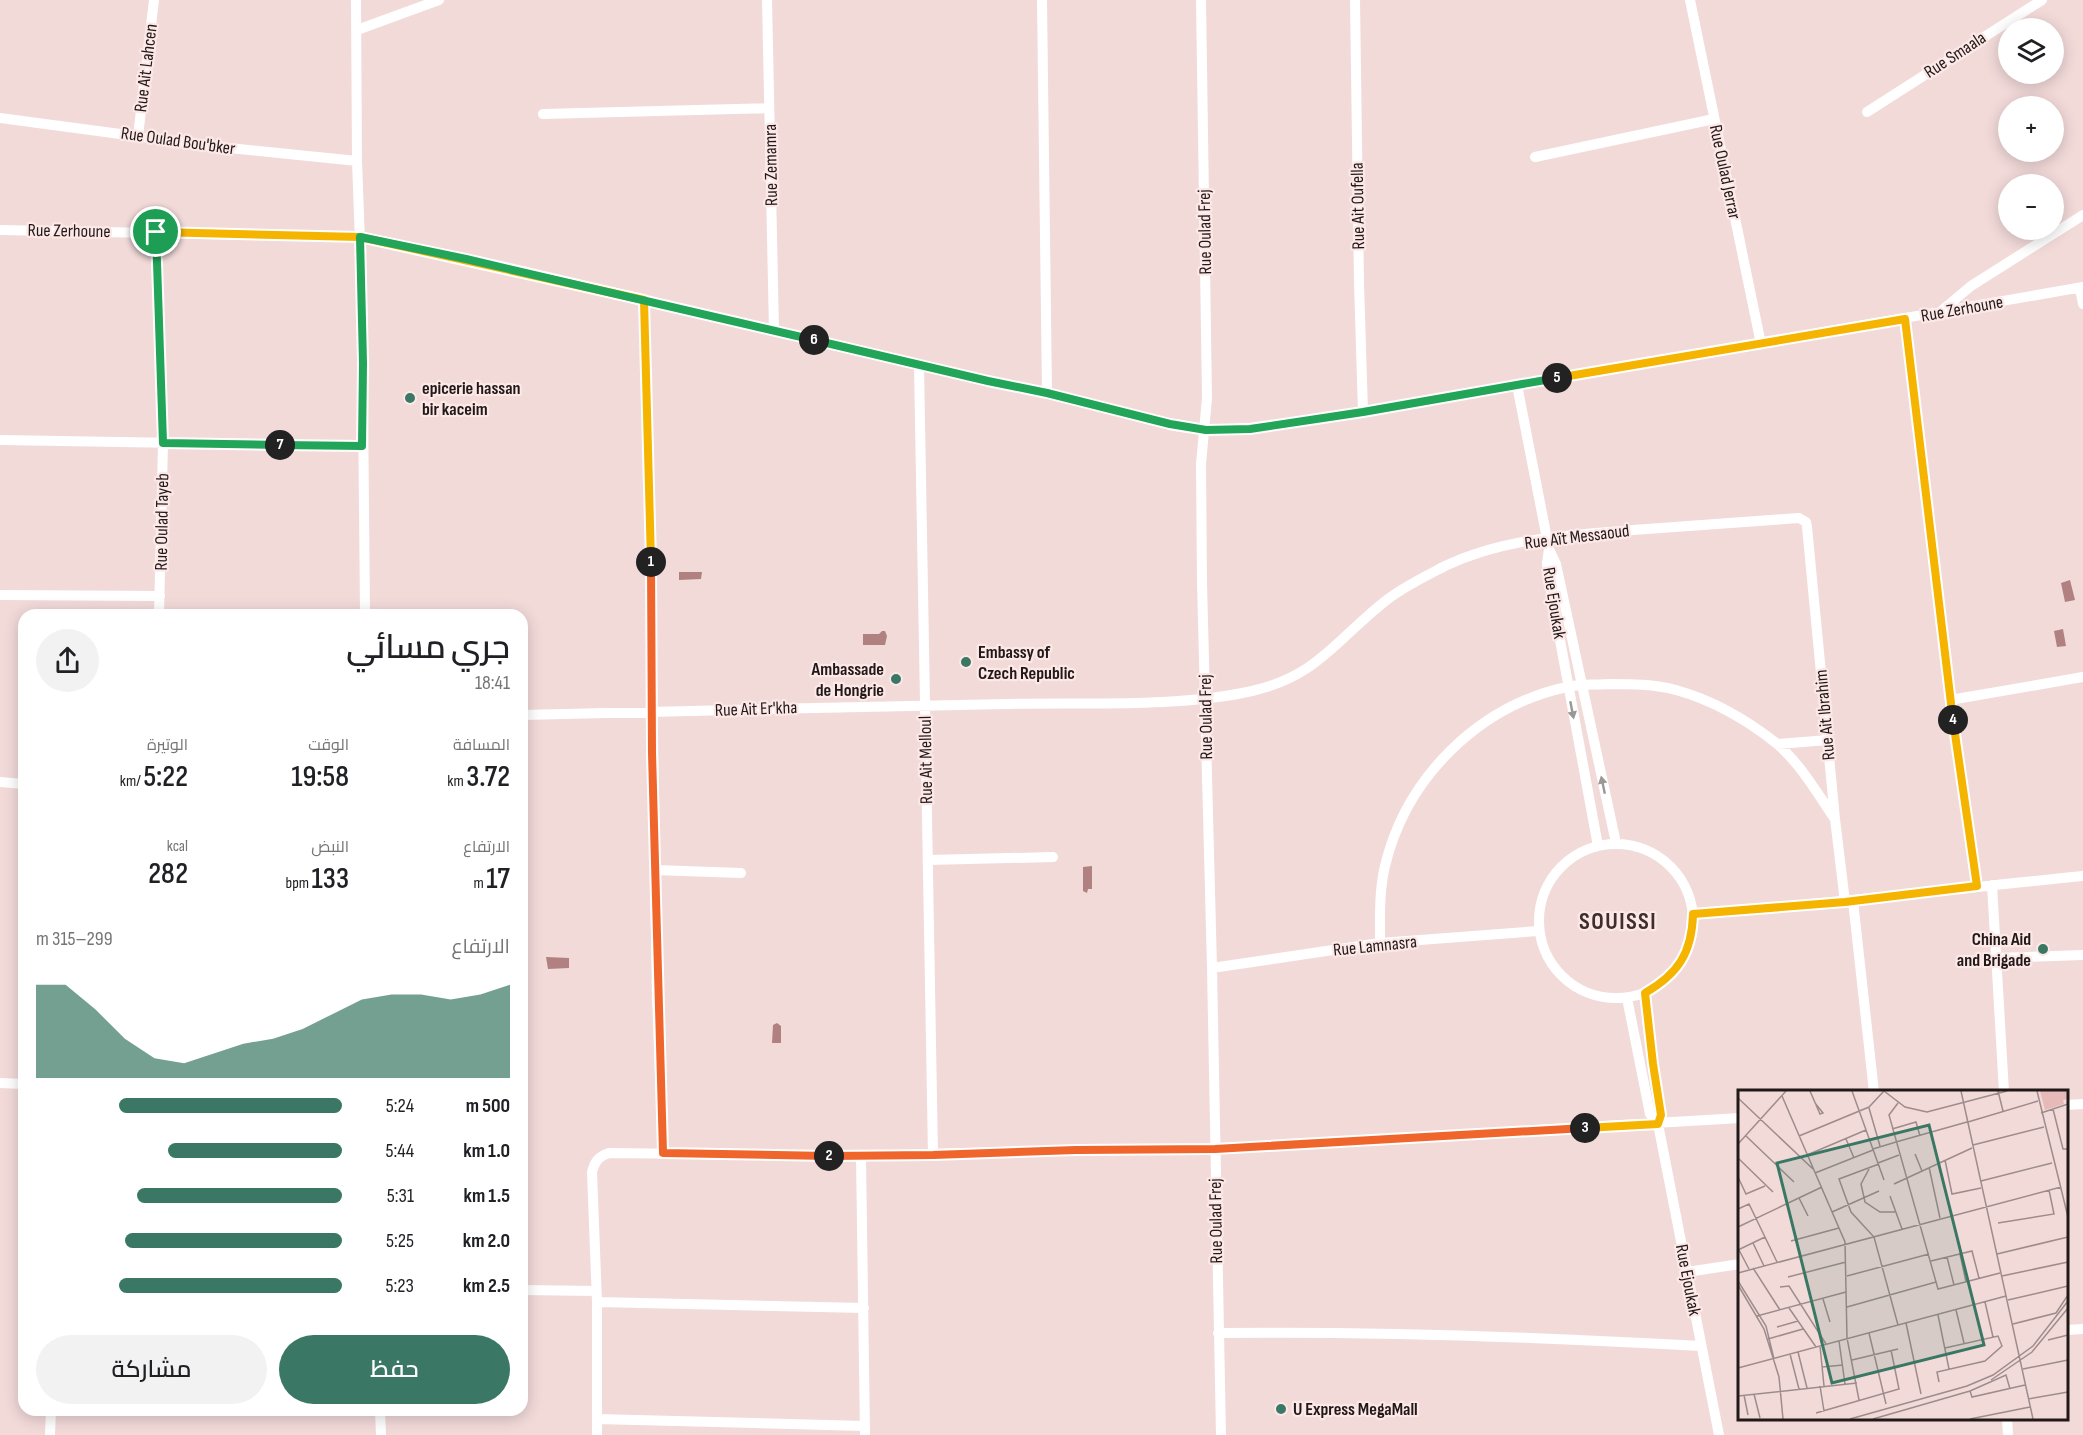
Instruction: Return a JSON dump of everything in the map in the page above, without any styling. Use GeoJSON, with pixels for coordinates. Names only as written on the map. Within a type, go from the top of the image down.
{"type":"FeatureCollection","features":[{"type":"Feature","properties":{"kind":"street","name":"Rue Ait Lahcen"},"geometry":{"type":"LineString","coordinates":[[138,136],[154,0]]}},
{"type":"Feature","properties":{"kind":"street"},"geometry":{"type":"LineString","coordinates":[[356,0],[365,609]]}},
{"type":"Feature","properties":{"kind":"street"},"geometry":{"type":"LineString","coordinates":[[357,30],[439,0]]}},
{"type":"Feature","properties":{"kind":"street","name":"Rue Zemamra"},"geometry":{"type":"LineString","coordinates":[[767,0],[774,331]]}},
{"type":"Feature","properties":{"kind":"street"},"geometry":{"type":"LineString","coordinates":[[1042,0],[1047,393]]}},
{"type":"Feature","properties":{"kind":"street","name":"Rue Oulad Frej"},"geometry":{"type":"LineString","coordinates":[[1201,0],[1206,314],[1206,430],[1201,482],[1221,1435]]}},
{"type":"Feature","properties":{"kind":"street","name":"Rue Ait Oufella"},"geometry":{"type":"LineString","coordinates":[[1355,0],[1363,412]]}},
{"type":"Feature","properties":{"kind":"street","name":"Rue Oulad Jerrar"},"geometry":{"type":"LineString","coordinates":[[1690,0],[1761,344]]}},
{"type":"Feature","properties":{"kind":"street","name":"Rue Smaala"},"geometry":{"type":"LineString","coordinates":[[1868,112],[2042,0]]}},
{"type":"Feature","properties":{"kind":"street"},"geometry":{"type":"LineString","coordinates":[[543,114],[769,108]]}},
{"type":"Feature","properties":{"kind":"street","name":"Rue Oulad Bou'bker"},"geometry":{"type":"LineString","coordinates":[[0,118],[279,154],[357,161]]}},
{"type":"Feature","properties":{"kind":"street"},"geometry":{"type":"LineString","coordinates":[[1535,157],[1714,119]]}},
{"type":"Feature","properties":{"kind":"street"},"geometry":{"type":"LineString","coordinates":[[1940,312],[1971,286],[2083,214]]}},
{"type":"Feature","properties":{"kind":"street","name":"Rue Zerhoune"},"geometry":{"type":"LineString","coordinates":[[0,230],[360,237],[1047,393],[1170,424],[1206,430],[1250,429],[1363,412],[2082,287]]}},
{"type":"Feature","properties":{"kind":"street","name":"Rue Oulad Tayeb"},"geometry":{"type":"LineString","coordinates":[[156,232],[163,443],[159,609]]}},
{"type":"Feature","properties":{"kind":"street"},"geometry":{"type":"LineString","coordinates":[[2082,287],[2083,304]]}},
{"type":"Feature","properties":{"kind":"street"},"geometry":{"type":"LineString","coordinates":[[644,300],[650,478],[655,870],[663,1153]]}},
{"type":"Feature","properties":{"kind":"street"},"geometry":{"type":"LineString","coordinates":[[1905,319],[1950,700],[1977,886]]}},
{"type":"Feature","properties":{"kind":"street","name":"Rue Ait Melloul"},"geometry":{"type":"LineString","coordinates":[[919,365],[933,1155]]}},
{"type":"Feature","properties":{"kind":"street"},"geometry":{"type":"LineString","coordinates":[[1517,385],[1549,549]]}},
{"type":"Feature","properties":{"kind":"street"},"geometry":{"type":"LineString","coordinates":[[0,440],[362,446]]}},
{"type":"Feature","properties":{"kind":"street","name":"Rue Aït Messaoud"},"geometry":{"type":"LineString","coordinates":[[1205,698],[1275,686],[1299,675],[1322,659],[1389,598],[1424,577],[1481,552],[1547,537],[1799,518],[1806,522],[1807,527]]}},
{"type":"Feature","properties":{"kind":"street","name":"Rue Ait Ibrahim"},"geometry":{"type":"LineString","coordinates":[[1807,527],[1835,819],[1849,902],[1874,1090]]}},
{"type":"Feature","properties":{"kind":"street","name":"Rue Ejoukak"},"geometry":{"type":"LineString","coordinates":[[1549,549],[1556,564],[1616,843]]}},
{"type":"Feature","properties":{"kind":"street","name":"Rue Ejoukak"},"geometry":{"type":"LineString","coordinates":[[1549,549],[1548,575],[1598,846]]}},
{"type":"Feature","properties":{"kind":"street","name":"Rue Oulad Tayeb"},"geometry":{"type":"LineString","coordinates":[[0,595],[160,596]]}},
{"type":"Feature","properties":{"kind":"street"},"geometry":{"type":"LineString","coordinates":[[1950,700],[2083,677]]}},
{"type":"Feature","properties":{"kind":"street"},"geometry":{"type":"LineString","coordinates":[[1380,943],[1380,895],[1385,865],[1395,835],[1427,776],[1457,743],[1483,723],[1536,696],[1567,687],[1648,685],[1677,690],[1727,710],[1777,744],[1802,772],[1835,819]]}},
{"type":"Feature","properties":{"kind":"street","name":"Rue Ait Er'kha"},"geometry":{"type":"LineString","coordinates":[[528,715],[1205,698]]}},
{"type":"Feature","properties":{"kind":"street"},"geometry":{"type":"LineString","coordinates":[[1777,744],[1828,740]]}},
{"type":"Feature","properties":{"kind":"street"},"geometry":{"type":"LineString","coordinates":[[0,783],[18,783]]}},
{"type":"Feature","properties":{"kind":"street"},"geometry":{"type":"LineString","coordinates":[[1616,843],[1640,847],[1659,857],[1675,871],[1686,889],[1693,914],[1693,930],[1687,950],[1677,968],[1663,983],[1645,993],[1627,998],[1601,998],[1577,988],[1557,972],[1544,950],[1538,931],[1542,897],[1556,872],[1577,854],[1598,846],[1616,843]]}},
{"type":"Feature","properties":{"kind":"street"},"geometry":{"type":"LineString","coordinates":[[928,860],[1053,857]]}},
{"type":"Feature","properties":{"kind":"street"},"geometry":{"type":"LineString","coordinates":[[655,870],[741,873]]}},
{"type":"Feature","properties":{"kind":"street"},"geometry":{"type":"LineString","coordinates":[[1693,914],[1849,902],[2083,876]]}},
{"type":"Feature","properties":{"kind":"street"},"geometry":{"type":"LineString","coordinates":[[1992,885],[2004,1090]]}},
{"type":"Feature","properties":{"kind":"street","name":"Rue Lamnasra"},"geometry":{"type":"LineString","coordinates":[[1212,968],[1380,943],[1538,931]]}},
{"type":"Feature","properties":{"kind":"street"},"geometry":{"type":"LineString","coordinates":[[1996,958],[2083,955]]}},
{"type":"Feature","properties":{"kind":"street","name":"Rue Ejoukak"},"geometry":{"type":"LineString","coordinates":[[1645,993],[1661,1115],[1656,1124]]}},
{"type":"Feature","properties":{"kind":"street","name":"Rue Ejoukak"},"geometry":{"type":"LineString","coordinates":[[1627,998],[1650,1114],[1656,1124],[1719,1435]]}},
{"type":"Feature","properties":{"kind":"street"},"geometry":{"type":"LineString","coordinates":[[0,1083],[18,1084]]}},
{"type":"Feature","properties":{"kind":"street"},"geometry":{"type":"LineString","coordinates":[[2068,1105],[2083,1104]]}},
{"type":"Feature","properties":{"kind":"street"},"geometry":{"type":"LineString","coordinates":[[597,1435],[592,1172],[594,1162],[600,1156],[609,1153],[861,1156],[1215,1149],[1738,1118]]}},
{"type":"Feature","properties":{"kind":"street"},"geometry":{"type":"LineString","coordinates":[[597,1419],[865,1430],[861,1156]]}},
{"type":"Feature","properties":{"kind":"street"},"geometry":{"type":"LineString","coordinates":[[1687,1272],[1738,1264]]}},
{"type":"Feature","properties":{"kind":"street"},"geometry":{"type":"LineString","coordinates":[[528,1291],[596,1297],[864,1308]]}},
{"type":"Feature","properties":{"kind":"street"},"geometry":{"type":"LineString","coordinates":[[2068,1330],[2083,1329]]}},
{"type":"Feature","properties":{"kind":"street"},"geometry":{"type":"LineString","coordinates":[[1218,1333],[1310,1332],[1589,1340],[1701,1346]]}},
{"type":"Feature","properties":{"kind":"street"},"geometry":{"type":"LineString","coordinates":[[51,1416],[51,1435]]}},
{"type":"Feature","properties":{"kind":"street"},"geometry":{"type":"LineString","coordinates":[[380,1416],[381,1435]]}},
{"type":"Feature","properties":{"kind":"street"},"geometry":{"type":"LineString","coordinates":[[2007,1420],[2008,1435]]}},
{"type":"Feature","properties":{"kind":"shaded area"},"geometry":{"type":"Polygon","coordinates":[[[679,572],[702,572],[701,579],[679,580],[679,572]]]}},
{"type":"Feature","properties":{"kind":"shaded area"},"geometry":{"type":"Polygon","coordinates":[[[2070,580],[2075,600],[2065,602],[2061,583],[2070,580]]]}},
{"type":"Feature","properties":{"kind":"shaded area"},"geometry":{"type":"Polygon","coordinates":[[[2063,629],[2066,646],[2057,647],[2054,631],[2063,629]]]}},
{"type":"Feature","properties":{"kind":"shaded area"},"geometry":{"type":"Polygon","coordinates":[[[885,631],[887,636],[885,645],[863,645],[863,634],[879,634],[885,631]]]}},
{"type":"Feature","properties":{"kind":"shaded area"},"geometry":{"type":"Polygon","coordinates":[[[1092,866],[1092,889],[1088,889],[1087,893],[1083,891],[1083,867],[1092,866]]]}},
{"type":"Feature","properties":{"kind":"shaded area"},"geometry":{"type":"Polygon","coordinates":[[[546,957],[569,958],[569,968],[548,969],[546,957]]]}},
{"type":"Feature","properties":{"kind":"shaded area"},"geometry":{"type":"Polygon","coordinates":[[[777,1023],[781,1026],[781,1043],[772,1043],[773,1025],[777,1023]]]}},
{"type":"Feature","properties":{"kind":"place","name":"epicerie hassan bir kaceim"},"geometry":{"type":"Point","coordinates":[410,398]}},
{"type":"Feature","properties":{"kind":"place","name":"Embassy of Czech Republic"},"geometry":{"type":"Point","coordinates":[966,662]}},
{"type":"Feature","properties":{"kind":"place","name":"Ambassade de Hongrie"},"geometry":{"type":"Point","coordinates":[896,679]}},
{"type":"Feature","properties":{"kind":"place","name":"China Aid and Brigade"},"geometry":{"type":"Point","coordinates":[2043,949]}},
{"type":"Feature","properties":{"kind":"place","name":"U Express MegaMall"},"geometry":{"type":"Point","coordinates":[1281,1409]}},
{"type":"Feature","properties":{"kind":"district","name":"SOUISSI"},"geometry":{"type":"Point","coordinates":[1618,921]}},
{"type":"Feature","properties":{"kind":"route"},"geometry":{"type":"LineString","coordinates":[[156,232],[163,443],[362,446],[360,237],[466,259],[644,300],[988,381],[1047,393],[1191,429],[1222,431],[1363,412],[1905,319],[1935,583],[1977,886],[1845,902],[1693,914],[1693,930],[1687,950],[1677,968],[1663,983],[1645,993],[1661,1115],[1658,1124],[1215,1149],[861,1156],[663,1153],[657,996],[650,478],[644,300],[360,237],[156,232]]}}]}
